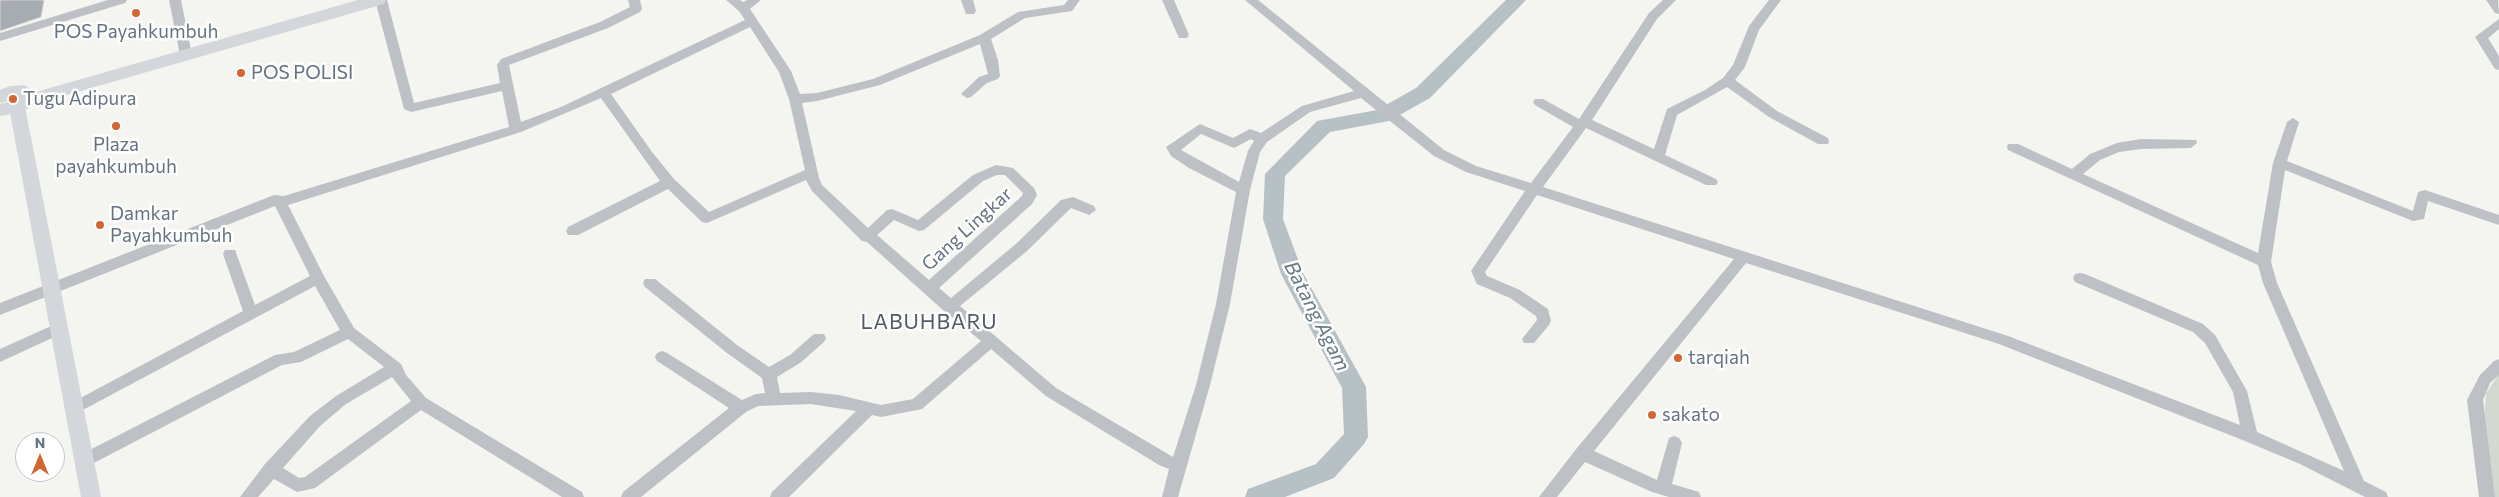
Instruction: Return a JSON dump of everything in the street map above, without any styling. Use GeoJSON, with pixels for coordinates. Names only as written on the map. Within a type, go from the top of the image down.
{"type":"FeatureCollection","features":[{"type":"Feature","properties":{"kind":"highway"},"geometry":{"type":"LineString","coordinates":[[0,97],[16,90],[18,102],[347,0]]}},
{"type":"Feature","properties":{"kind":"highway"},"geometry":{"type":"LineString","coordinates":[[185,51],[372,1]]}},
{"type":"Feature","properties":{"kind":"main road"},"geometry":{"type":"LineString","coordinates":[[18,102],[52,289],[76,407],[91,497]]}},
{"type":"Feature","properties":{"kind":"street"},"geometry":{"type":"LineString","coordinates":[[0,37],[121,0]]}},
{"type":"Feature","properties":{"kind":"street"},"geometry":{"type":"LineString","coordinates":[[175,0],[185,51]]}},
{"type":"Feature","properties":{"kind":"street"},"geometry":{"type":"LineString","coordinates":[[516,129],[506,86],[503,65],[505,62],[604,24],[636,9],[634,0]]}},
{"type":"Feature","properties":{"kind":"street"},"geometry":{"type":"LineString","coordinates":[[755,0],[738,4],[779,61],[795,99],[810,161],[810,173],[817,188],[867,237],[990,342],[1061,399],[1173,462]]}},
{"type":"Feature","properties":{"kind":"street"},"geometry":{"type":"LineString","coordinates":[[795,99],[817,97],[876,82],[984,38],[1022,14],[1068,8],[1074,0]]}},
{"type":"Feature","properties":{"kind":"street"},"geometry":{"type":"LineString","coordinates":[[1168,0],[1183,34]]}},
{"type":"Feature","properties":{"kind":"street"},"geometry":{"type":"LineString","coordinates":[[1251,0],[1406,128],[1439,153],[1472,169],[2004,340],[2250,436],[2305,459],[2380,497]]}},
{"type":"Feature","properties":{"kind":"street"},"geometry":{"type":"LineString","coordinates":[[1530,339],[1544,321],[1543,313],[1524,299],[1482,280],[1478,274],[1479,268],[1582,124],[1653,16],[1670,0]]}},
{"type":"Feature","properties":{"kind":"street"},"geometry":{"type":"LineString","coordinates":[[1658,157],[1671,112],[1727,82],[1738,68],[1753,29],[1775,0]]}},
{"type":"Feature","properties":{"kind":"street"},"geometry":{"type":"LineString","coordinates":[[2492,0],[2499,10]]}},
{"type":"Feature","properties":{"kind":"street"},"geometry":{"type":"LineString","coordinates":[[372,1],[408,106],[411,108],[506,86]]}},
{"type":"Feature","properties":{"kind":"street"},"geometry":{"type":"LineString","coordinates":[[280,202],[516,129],[603,92],[751,22]]}},
{"type":"Feature","properties":{"kind":"street"},"geometry":{"type":"LineString","coordinates":[[2499,23],[2482,37],[2499,66]]}},
{"type":"Feature","properties":{"kind":"street"},"geometry":{"type":"LineString","coordinates":[[967,94],[983,80],[994,76],[992,60],[984,38]]}},
{"type":"Feature","properties":{"kind":"street"},"geometry":{"type":"LineString","coordinates":[[1727,82],[1773,114],[1822,141]]}},
{"type":"Feature","properties":{"kind":"street"},"geometry":{"type":"LineString","coordinates":[[603,92],[647,155],[669,182],[707,218],[810,173]]}},
{"type":"Feature","properties":{"kind":"street"},"geometry":{"type":"LineString","coordinates":[[1170,497],[1173,462],[1195,417],[1223,304],[1238,188],[1250,162],[1258,137],[1306,109],[1364,95]]}},
{"type":"Feature","properties":{"kind":"street"},"geometry":{"type":"LineString","coordinates":[[1539,102],[1582,124],[1711,182]]}},
{"type":"Feature","properties":{"kind":"street"},"geometry":{"type":"LineString","coordinates":[[2293,122],[2280,163],[2264,262],[2270,283],[2359,487]]}},
{"type":"Feature","properties":{"kind":"street"},"geometry":{"type":"LineString","coordinates":[[1238,188],[1194,166],[1176,153],[1172,147],[1200,129],[1234,142],[1248,134],[1258,137]]}},
{"type":"Feature","properties":{"kind":"street"},"geometry":{"type":"LineString","coordinates":[[2074,174],[2095,157],[2117,148],[2140,144],[2191,143]]}},
{"type":"Feature","properties":{"kind":"street"},"geometry":{"type":"LineString","coordinates":[[2013,147],[2264,262]]}},
{"type":"Feature","properties":{"kind":"street"},"geometry":{"type":"LineString","coordinates":[[2280,163],[2413,216],[2419,216],[2423,195],[2425,195],[2499,220]]}},
{"type":"Feature","properties":{"kind":"street","name":"Gang Lingkar"},"geometry":{"type":"LineString","coordinates":[[867,237],[892,214],[919,226],[973,181],[996,170],[1008,171],[1029,191],[1026,203],[928,289]]}},
{"type":"Feature","properties":{"kind":"street"},"geometry":{"type":"LineString","coordinates":[[573,231],[669,182]]}},
{"type":"Feature","properties":{"kind":"street"},"geometry":{"type":"LineString","coordinates":[[0,309],[279,199],[318,278],[349,332],[396,368],[400,378],[421,402],[576,497]]}},
{"type":"Feature","properties":{"kind":"street"},"geometry":{"type":"LineString","coordinates":[[949,307],[1022,247],[1066,204],[1073,202],[1089,210]]}},
{"type":"Feature","properties":{"kind":"street"},"geometry":{"type":"LineString","coordinates":[[230,254],[250,313]]}},
{"type":"Feature","properties":{"kind":"street"},"geometry":{"type":"LineString","coordinates":[[1547,497],[1743,257]]}},
{"type":"Feature","properties":{"kind":"street"},"geometry":{"type":"LineString","coordinates":[[76,407],[196,345],[250,313],[318,278]]}},
{"type":"Feature","properties":{"kind":"street"},"geometry":{"type":"LineString","coordinates":[[2080,278],[2198,328],[2210,339],[2240,391],[2250,436]]}},
{"type":"Feature","properties":{"kind":"street"},"geometry":{"type":"LineString","coordinates":[[650,283],[732,349],[769,375]]}},
{"type":"Feature","properties":{"kind":"street"},"geometry":{"type":"LineString","coordinates":[[0,356],[60,328]]}},
{"type":"Feature","properties":{"kind":"street"},"geometry":{"type":"LineString","coordinates":[[85,460],[280,360],[296,358],[349,332]]}},
{"type":"Feature","properties":{"kind":"street"},"geometry":{"type":"LineString","coordinates":[[769,375],[784,364],[795,359],[819,338]]}},
{"type":"Feature","properties":{"kind":"street"},"geometry":{"type":"LineString","coordinates":[[629,497],[741,408],[756,400],[811,398],[839,401],[881,411],[917,405],[990,342]]}},
{"type":"Feature","properties":{"kind":"street"},"geometry":{"type":"LineString","coordinates":[[662,357],[741,408]]}},
{"type":"Feature","properties":{"kind":"street"},"geometry":{"type":"LineString","coordinates":[[2487,497],[2475,400],[2477,392],[2485,380],[2499,365]]}},
{"type":"Feature","properties":{"kind":"street"},"geometry":{"type":"LineString","coordinates":[[248,497],[307,429],[341,400],[396,368]]}},
{"type":"Feature","properties":{"kind":"street"},"geometry":{"type":"LineString","coordinates":[[769,375],[769,384],[774,399]]}},
{"type":"Feature","properties":{"kind":"street"},"geometry":{"type":"LineString","coordinates":[[271,469],[297,485],[309,483],[421,402]]}},
{"type":"Feature","properties":{"kind":"street"},"geometry":{"type":"LineString","coordinates":[[778,497],[868,409]]}},
{"type":"Feature","properties":{"kind":"street"},"geometry":{"type":"LineString","coordinates":[[1663,488],[1674,443]]}},
{"type":"Feature","properties":{"kind":"street"},"geometry":{"type":"LineString","coordinates":[[1582,453],[1663,488],[1693,497]]}},
{"type":"Feature","properties":{"kind":"shaded area"},"geometry":{"type":"Polygon","coordinates":[[[2499,374],[2499,497],[2493,497],[2484,420],[2486,393],[2499,374]]]}},
{"type":"Feature","properties":{"kind":"building"},"geometry":{"type":"Polygon","coordinates":[[[0,0],[44,0],[41,17],[0,31],[0,0]]]}},
{"type":"Feature","properties":{"kind":"waterway","name":"Batang Agam"},"geometry":{"type":"LineString","coordinates":[[1257,497],[1325,471],[1356,437],[1354,387],[1292,274],[1273,219],[1275,174],[1324,126],[1382,116],[1423,93],[1517,0]]}},
{"type":"Feature","properties":{"kind":"place","name":"POS Payahkumbuh"},"geometry":{"type":"Point","coordinates":[136,13]}},
{"type":"Feature","properties":{"kind":"place","name":"POS POLISI"},"geometry":{"type":"Point","coordinates":[241,73]}},
{"type":"Feature","properties":{"kind":"place","name":"Tugu Adipura"},"geometry":{"type":"Point","coordinates":[13,99]}},
{"type":"Feature","properties":{"kind":"place","name":"Plaza payahkumbuh"},"geometry":{"type":"Point","coordinates":[116,126]}},
{"type":"Feature","properties":{"kind":"place","name":"Damkar Payahkumbuh"},"geometry":{"type":"Point","coordinates":[100,225]}},
{"type":"Feature","properties":{"kind":"place","name":"tarqiah"},"geometry":{"type":"Point","coordinates":[1678,358]}},
{"type":"Feature","properties":{"kind":"place","name":"sakato"},"geometry":{"type":"Point","coordinates":[1652,415]}},
{"type":"Feature","properties":{"kind":"district","name":"LABUHBARU"},"geometry":{"type":"Point","coordinates":[929,322]}}]}
